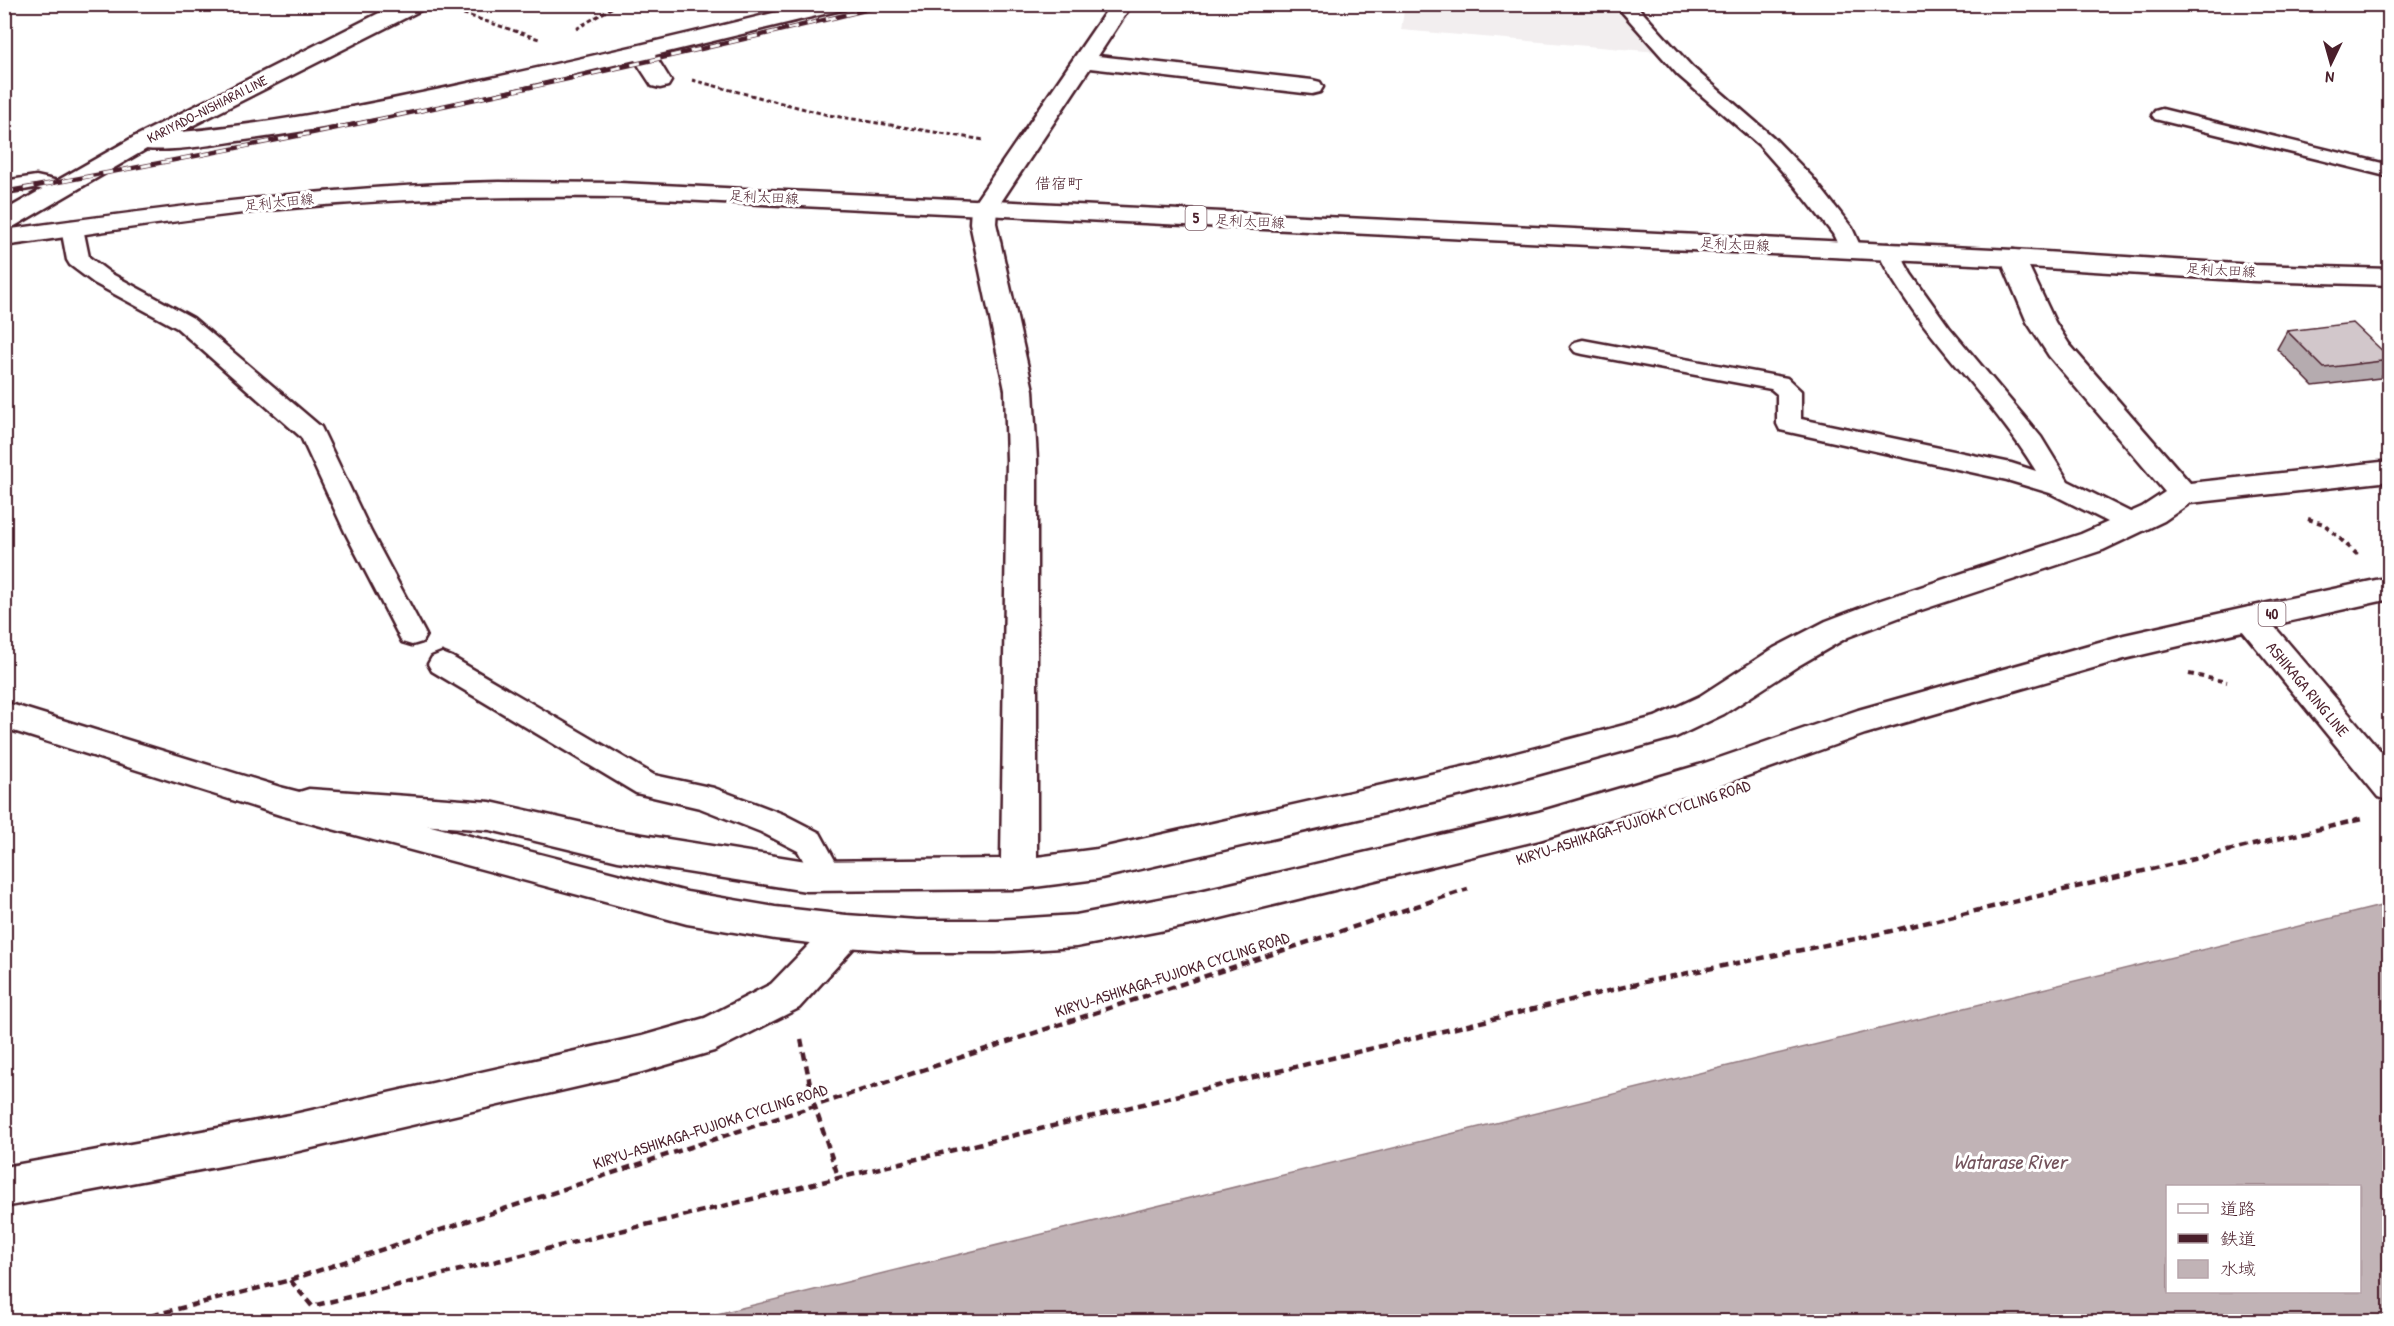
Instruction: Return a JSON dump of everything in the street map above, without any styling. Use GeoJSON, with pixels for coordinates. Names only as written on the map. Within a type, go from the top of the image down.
{"type":"FeatureCollection","features":[{"type":"Feature","properties":{"kind":"street","name":"KARIYADO-NISHIARAI LINE"},"geometry":{"type":"LineString","coordinates":[[4,222],[59,188],[142,142],[415,4]]}},
{"type":"Feature","properties":{"kind":"street"},"geometry":{"type":"LineString","coordinates":[[142,142],[267,129],[412,103],[642,53],[837,4]]}},
{"type":"Feature","properties":{"kind":"street"},"geometry":{"type":"LineString","coordinates":[[1019,874],[1022,460],[1019,390],[984,223],[984,208],[1023,147],[1085,61],[1122,4]]}},
{"type":"Feature","properties":{"kind":"street"},"geometry":{"type":"LineString","coordinates":[[642,53],[660,81]]}},
{"type":"Feature","properties":{"kind":"street"},"geometry":{"type":"LineString","coordinates":[[1085,61],[1312,87]]}},
{"type":"Feature","properties":{"kind":"street","name":"足利太田線"},"geometry":{"type":"LineString","coordinates":[[4,238],[296,200],[482,189],[620,190],[1888,251],[2254,273],[2390,277]]}},
{"type":"Feature","properties":{"kind":"street"},"geometry":{"type":"LineString","coordinates":[[2013,258],[2041,322],[2059,350],[2183,494]]}},
{"type":"Feature","properties":{"kind":"street"},"geometry":{"type":"LineString","coordinates":[[280,801],[490,816],[618,846],[806,876],[1019,874],[1097,864],[1421,791],[1664,728],[1712,705],[1786,657],[1837,629],[1892,608],[2092,542],[2170,505],[2183,494],[2390,471]]}},
{"type":"Feature","properties":{"kind":"street","name":"ASHIKAGA RING LINE"},"geometry":{"type":"LineString","coordinates":[[2390,588],[2249,619],[2390,787]]}},
{"type":"Feature","properties":{"kind":"street"},"geometry":{"type":"LineString","coordinates":[[4,715],[280,801],[687,908],[775,923],[846,931],[917,936],[996,936],[1076,931],[1196,908],[1539,826],[1704,777],[1858,723],[2124,647],[2249,619]]}},
{"type":"Feature","properties":{"kind":"street"},"geometry":{"type":"LineString","coordinates":[[4,1187],[290,1134],[642,1054],[714,1033],[784,996],[846,931]]}},
{"type":"Feature","properties":{"kind":"lane"},"geometry":{"type":"LineString","coordinates":[[1624,4],[1685,71],[1766,141],[1804,182],[1844,233],[1851,250]]}},
{"type":"Feature","properties":{"kind":"lane"},"geometry":{"type":"LineString","coordinates":[[2162,116],[2390,171]]}},
{"type":"Feature","properties":{"kind":"lane"},"geometry":{"type":"LineString","coordinates":[[4,187],[36,182],[59,188]]}},
{"type":"Feature","properties":{"kind":"lane"},"geometry":{"type":"LineString","coordinates":[[72,228],[78,260],[102,278],[185,323],[312,433],[358,532],[412,635]]}},
{"type":"Feature","properties":{"kind":"lane"},"geometry":{"type":"LineString","coordinates":[[1888,251],[1899,275],[1941,332],[2032,443],[2059,487]]}},
{"type":"Feature","properties":{"kind":"lane"},"geometry":{"type":"LineString","coordinates":[[1582,347],[1778,383],[1789,391],[1790,424],[2011,472],[2059,487],[2131,523]]}},
{"type":"Feature","properties":{"kind":"lane"},"geometry":{"type":"LineString","coordinates":[[442,664],[647,784],[703,797],[772,823],[809,842],[827,875]]}},
{"type":"Feature","properties":{"kind":"path"},"geometry":{"type":"LineString","coordinates":[[571,32],[618,4]]}},
{"type":"Feature","properties":{"kind":"path"},"geometry":{"type":"LineString","coordinates":[[448,8],[542,39]]}},
{"type":"Feature","properties":{"kind":"path"},"geometry":{"type":"LineString","coordinates":[[660,81],[698,80],[828,115],[1023,147]]}},
{"type":"Feature","properties":{"kind":"path"},"geometry":{"type":"LineString","coordinates":[[2301,510],[2308,519],[2324,524],[2362,559]]}},
{"type":"Feature","properties":{"kind":"path"},"geometry":{"type":"LineString","coordinates":[[2183,673],[2227,681]]}},
{"type":"Feature","properties":{"kind":"path"},"geometry":{"type":"LineString","coordinates":[[290,1280],[312,1306],[1649,981],[1870,936],[2366,818]]}},
{"type":"Feature","properties":{"kind":"path","name":"KIRYU-ASHIKAGA-FUJIOKA CYCLING ROAD"},"geometry":{"type":"LineString","coordinates":[[127,1322],[290,1280],[814,1104],[1476,886]]}},
{"type":"Feature","properties":{"kind":"path"},"geometry":{"type":"LineString","coordinates":[[784,996],[800,1035],[814,1104],[839,1179]]}},
{"type":"Feature","properties":{"kind":"shaded area"},"geometry":{"type":"Polygon","coordinates":[[[1405,5],[1596,5],[1618,9],[1658,52],[1401,30],[1405,5]]]}},
{"type":"Feature","properties":{"kind":"water","name":"Watarase River"},"geometry":{"type":"Polygon","coordinates":[[[2389,904],[2389,1321],[688,1321],[2389,904]]]}},
{"type":"Feature","properties":{"kind":"building"},"geometry":{"type":"Polygon","coordinates":[[[2353,323],[2390,360],[2324,368],[2287,331],[2353,323]]]}},
{"type":"Feature","properties":{"kind":"railway"},"geometry":{"type":"LineString","coordinates":[[4,192],[448,105],[780,31],[890,4]]}},
{"type":"Feature","properties":{"kind":"district","name":"借宿町"},"geometry":{"type":"Point","coordinates":[1059,183]}}]}
